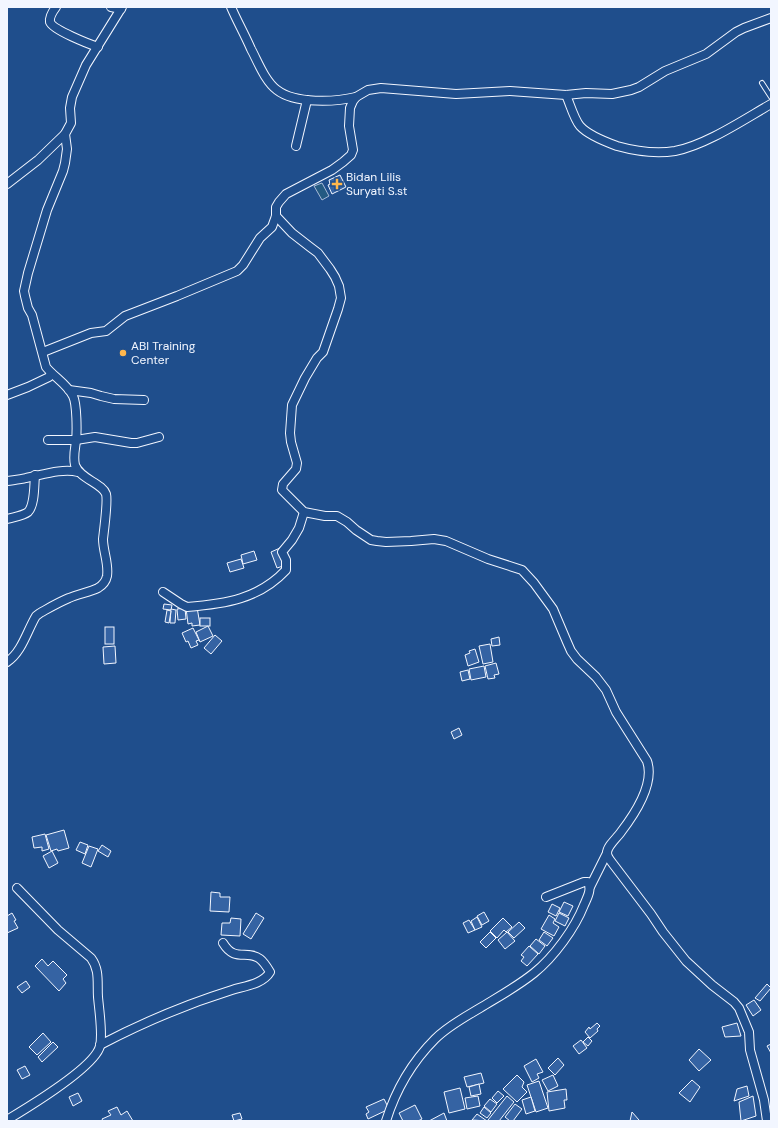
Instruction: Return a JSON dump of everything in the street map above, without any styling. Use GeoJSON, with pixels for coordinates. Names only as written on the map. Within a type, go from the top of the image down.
{"type":"FeatureCollection","features":[{"type":"Feature","properties":{"kind":"street"},"geometry":{"type":"LineString","coordinates":[[56,7],[50,17],[52,25],[75,38],[98,47]]}},
{"type":"Feature","properties":{"kind":"street"},"geometry":{"type":"LineString","coordinates":[[7,184],[38,160],[65,134],[71,123],[71,103],[74,91],[86,65],[121,8],[111,7]]}},
{"type":"Feature","properties":{"kind":"street"},"geometry":{"type":"LineString","coordinates":[[231,7],[259,64],[273,86],[284,95],[307,100],[344,100],[356,97],[368,90],[381,88],[456,94],[510,91],[566,95],[586,93],[612,94],[631,90],[644,84],[669,69],[706,54],[736,32],[771,18]]}},
{"type":"Feature","properties":{"kind":"street"},"geometry":{"type":"LineString","coordinates":[[566,95],[577,122],[583,129],[599,139],[630,150],[654,152],[675,151],[694,145],[724,131],[771,104]]}},
{"type":"Feature","properties":{"kind":"street"},"geometry":{"type":"LineString","coordinates":[[43,352],[91,333],[106,331],[125,316],[236,271],[243,265],[256,244],[272,227],[276,216],[277,204],[283,197],[332,170],[351,155],[352,150],[349,133],[349,114],[351,104],[356,97]]}},
{"type":"Feature","properties":{"kind":"street"},"geometry":{"type":"LineString","coordinates":[[296,146],[307,100]]}},
{"type":"Feature","properties":{"kind":"street"},"geometry":{"type":"LineString","coordinates":[[65,134],[67,149],[63,171],[47,210],[28,273],[24,296],[32,315],[45,362],[51,373],[69,390],[73,397],[76,408],[74,463],[78,472]]}},
{"type":"Feature","properties":{"kind":"street"},"geometry":{"type":"LineString","coordinates":[[276,216],[292,233],[318,253],[335,277],[339,286],[341,298],[322,352],[305,378],[292,405],[291,438],[293,452],[297,463],[296,469],[283,484],[282,490],[304,512],[326,516],[337,516],[348,522],[356,530],[371,540],[394,542],[434,539],[446,541],[488,559],[522,570],[534,583],[553,609],[571,651],[577,659],[596,677],[606,690],[616,712],[649,765],[644,795],[623,829],[609,848],[590,887],[590,891],[579,918],[559,948],[535,973],[446,1029],[434,1040],[416,1060],[404,1077],[390,1106],[386,1121]]}},
{"type":"Feature","properties":{"kind":"street"},"geometry":{"type":"LineString","coordinates":[[7,395],[41,382],[49,377],[51,373]]}},
{"type":"Feature","properties":{"kind":"street"},"geometry":{"type":"LineString","coordinates":[[69,390],[91,393],[114,399],[144,400]]}},
{"type":"Feature","properties":{"kind":"street"},"geometry":{"type":"LineString","coordinates":[[48,440],[76,440],[100,437],[137,443],[159,437]]}},
{"type":"Feature","properties":{"kind":"street"},"geometry":{"type":"LineString","coordinates":[[7,481],[47,472],[68,471],[78,472],[104,490],[106,493],[106,502],[103,543],[107,564],[107,578],[98,588],[69,598],[36,616],[21,644],[7,662]]}},
{"type":"Feature","properties":{"kind":"street"},"geometry":{"type":"LineString","coordinates":[[7,519],[25,514],[30,509],[35,475]]}},
{"type":"Feature","properties":{"kind":"street"},"geometry":{"type":"LineString","coordinates":[[163,592],[187,607],[236,600],[251,595],[278,579],[286,570],[286,560],[282,552],[292,540],[299,528],[304,512]]}},
{"type":"Feature","properties":{"kind":"street"},"geometry":{"type":"LineString","coordinates":[[607,853],[613,864],[686,962],[720,992],[734,1002],[739,1008],[748,1032],[750,1050],[764,1100],[767,1121]]}},
{"type":"Feature","properties":{"kind":"street"},"geometry":{"type":"LineString","coordinates":[[546,897],[584,882],[588,882],[590,887]]}},
{"type":"Feature","properties":{"kind":"street"},"geometry":{"type":"LineString","coordinates":[[7,1120],[66,1081],[93,1057],[98,1051],[101,1036],[98,971],[94,962],[86,953],[48,921],[17,888]]}},
{"type":"Feature","properties":{"kind":"street"},"geometry":{"type":"LineString","coordinates":[[100,1045],[158,1018],[223,993],[256,983],[267,977],[270,972],[262,959],[256,956],[230,952],[226,949],[223,943]]}},
{"type":"Feature","properties":{"kind":"lane"},"geometry":{"type":"LineString","coordinates":[[762,83],[771,97]]}},
{"type":"Feature","properties":{"kind":"shaded area"},"geometry":{"type":"Polygon","coordinates":[[[322,183],[329,196],[322,200],[314,186],[322,183]]]}},
{"type":"Feature","properties":{"kind":"building","name":"Bidan Lilis Suryati S.st"},"geometry":{"type":"Polygon","coordinates":[[[340,175],[346,187],[332,194],[328,185],[330,184],[329,180],[340,175]]]}},
{"type":"Feature","properties":{"kind":"building"},"geometry":{"type":"Polygon","coordinates":[[[280,548],[286,565],[277,568],[271,552],[280,548]]]}},
{"type":"Feature","properties":{"kind":"building"},"geometry":{"type":"Polygon","coordinates":[[[254,551],[257,560],[243,564],[241,555],[254,551]]]}},
{"type":"Feature","properties":{"kind":"building"},"geometry":{"type":"Polygon","coordinates":[[[241,559],[244,568],[230,572],[227,563],[241,559]]]}},
{"type":"Feature","properties":{"kind":"building"},"geometry":{"type":"Polygon","coordinates":[[[164,604],[172,605],[171,610],[163,609],[164,604]]]}},
{"type":"Feature","properties":{"kind":"building"},"geometry":{"type":"Polygon","coordinates":[[[197,607],[200,625],[192,626],[192,623],[188,624],[186,608],[197,607]]]}},
{"type":"Feature","properties":{"kind":"building"},"geometry":{"type":"Polygon","coordinates":[[[185,608],[186,619],[178,620],[177,609],[185,608]]]}},
{"type":"Feature","properties":{"kind":"building"},"geometry":{"type":"Polygon","coordinates":[[[171,609],[176,610],[175,623],[170,623],[171,609]]]}},
{"type":"Feature","properties":{"kind":"building"},"geometry":{"type":"Polygon","coordinates":[[[167,610],[171,611],[169,623],[165,622],[167,610]]]}},
{"type":"Feature","properties":{"kind":"building"},"geometry":{"type":"Polygon","coordinates":[[[200,618],[210,618],[210,626],[200,626],[200,618]]]}},
{"type":"Feature","properties":{"kind":"building"},"geometry":{"type":"Polygon","coordinates":[[[208,626],[213,636],[200,642],[196,632],[208,626]]]}},
{"type":"Feature","properties":{"kind":"building"},"geometry":{"type":"Polygon","coordinates":[[[105,627],[114,627],[114,644],[105,644],[105,627]]]}},
{"type":"Feature","properties":{"kind":"building"},"geometry":{"type":"Polygon","coordinates":[[[193,628],[199,640],[196,641],[198,645],[191,648],[188,641],[186,642],[182,633],[193,628]]]}},
{"type":"Feature","properties":{"kind":"building"},"geometry":{"type":"Polygon","coordinates":[[[215,635],[222,641],[211,654],[204,648],[215,635]]]}},
{"type":"Feature","properties":{"kind":"building"},"geometry":{"type":"Polygon","coordinates":[[[499,637],[500,645],[492,646],[491,639],[499,637]]]}},
{"type":"Feature","properties":{"kind":"building"},"geometry":{"type":"Polygon","coordinates":[[[490,644],[493,662],[483,664],[479,646],[490,644]]]}},
{"type":"Feature","properties":{"kind":"building"},"geometry":{"type":"Polygon","coordinates":[[[115,646],[116,663],[104,664],[103,647],[115,646]]]}},
{"type":"Feature","properties":{"kind":"building"},"geometry":{"type":"Polygon","coordinates":[[[475,649],[479,662],[468,666],[465,655],[470,653],[469,651],[475,649]]]}},
{"type":"Feature","properties":{"kind":"building"},"geometry":{"type":"Polygon","coordinates":[[[496,663],[499,674],[494,675],[495,678],[488,679],[485,666],[496,663]]]}},
{"type":"Feature","properties":{"kind":"building"},"geometry":{"type":"Polygon","coordinates":[[[484,666],[486,677],[471,680],[469,669],[484,666]]]}},
{"type":"Feature","properties":{"kind":"building"},"geometry":{"type":"Polygon","coordinates":[[[468,670],[470,679],[462,681],[460,672],[468,670]]]}},
{"type":"Feature","properties":{"kind":"building"},"geometry":{"type":"Polygon","coordinates":[[[459,728],[462,735],[454,739],[451,732],[459,728]]]}},
{"type":"Feature","properties":{"kind":"building"},"geometry":{"type":"Polygon","coordinates":[[[64,830],[69,848],[51,851],[46,835],[64,830]]]}},
{"type":"Feature","properties":{"kind":"building"},"geometry":{"type":"Polygon","coordinates":[[[45,834],[49,849],[42,851],[42,847],[34,848],[32,837],[45,834]]]}},
{"type":"Feature","properties":{"kind":"building"},"geometry":{"type":"Polygon","coordinates":[[[80,842],[88,845],[85,854],[76,850],[80,842]]]}},
{"type":"Feature","properties":{"kind":"building"},"geometry":{"type":"Polygon","coordinates":[[[102,845],[111,851],[108,857],[98,851],[102,845]]]}},
{"type":"Feature","properties":{"kind":"building"},"geometry":{"type":"Polygon","coordinates":[[[89,846],[98,849],[91,867],[82,863],[89,846]]]}},
{"type":"Feature","properties":{"kind":"building"},"geometry":{"type":"Polygon","coordinates":[[[52,851],[58,863],[49,868],[43,856],[52,851]]]}},
{"type":"Feature","properties":{"kind":"building"},"geometry":{"type":"Polygon","coordinates":[[[211,892],[220,893],[220,897],[230,897],[229,912],[210,911],[211,892]]]}},
{"type":"Feature","properties":{"kind":"building"},"geometry":{"type":"Polygon","coordinates":[[[564,902],[573,906],[568,916],[559,912],[564,902]]]}},
{"type":"Feature","properties":{"kind":"building"},"geometry":{"type":"Polygon","coordinates":[[[552,904],[560,908],[556,916],[548,912],[552,904]]]}},
{"type":"Feature","properties":{"kind":"building"},"geometry":{"type":"Polygon","coordinates":[[[484,912],[489,921],[482,925],[477,916],[484,912]]]}},
{"type":"Feature","properties":{"kind":"building"},"geometry":{"type":"Polygon","coordinates":[[[12,913],[18,928],[7,933],[7,916],[12,913]]]}},
{"type":"Feature","properties":{"kind":"building"},"geometry":{"type":"Polygon","coordinates":[[[256,913],[264,918],[251,939],[243,934],[256,913]]]}},
{"type":"Feature","properties":{"kind":"building"},"geometry":{"type":"Polygon","coordinates":[[[559,913],[569,918],[565,926],[555,921],[559,913]]]}},
{"type":"Feature","properties":{"kind":"building"},"geometry":{"type":"Polygon","coordinates":[[[549,915],[555,919],[553,923],[559,927],[554,936],[541,929],[549,915]]]}},
{"type":"Feature","properties":{"kind":"building"},"geometry":{"type":"Polygon","coordinates":[[[477,917],[482,927],[475,930],[471,921],[477,917]]]}},
{"type":"Feature","properties":{"kind":"building"},"geometry":{"type":"Polygon","coordinates":[[[231,918],[241,919],[240,936],[221,935],[222,923],[230,923],[231,918]]]}},
{"type":"Feature","properties":{"kind":"building"},"geometry":{"type":"Polygon","coordinates":[[[503,918],[512,927],[506,932],[504,930],[497,938],[490,931],[503,918]]]}},
{"type":"Feature","properties":{"kind":"building"},"geometry":{"type":"Polygon","coordinates":[[[469,920],[475,930],[468,933],[463,923],[469,920]]]}},
{"type":"Feature","properties":{"kind":"building"},"geometry":{"type":"Polygon","coordinates":[[[519,922],[525,928],[514,938],[508,932],[519,922]]]}},
{"type":"Feature","properties":{"kind":"building"},"geometry":{"type":"Polygon","coordinates":[[[490,932],[496,938],[486,948],[480,942],[490,932]]]}},
{"type":"Feature","properties":{"kind":"building"},"geometry":{"type":"Polygon","coordinates":[[[507,932],[515,941],[505,949],[498,940],[507,932]]]}},
{"type":"Feature","properties":{"kind":"building"},"geometry":{"type":"Polygon","coordinates":[[[544,932],[553,938],[547,946],[539,940],[544,932]]]}},
{"type":"Feature","properties":{"kind":"building"},"geometry":{"type":"Polygon","coordinates":[[[536,939],[545,946],[539,954],[530,946],[536,939]]]}},
{"type":"Feature","properties":{"kind":"building"},"geometry":{"type":"Polygon","coordinates":[[[529,946],[538,954],[527,966],[521,961],[524,957],[521,955],[529,946]]]}},
{"type":"Feature","properties":{"kind":"building"},"geometry":{"type":"Polygon","coordinates":[[[42,959],[48,966],[53,961],[67,975],[63,979],[66,983],[59,991],[35,966],[42,959]]]}},
{"type":"Feature","properties":{"kind":"building"},"geometry":{"type":"Polygon","coordinates":[[[26,981],[30,987],[22,993],[17,987],[26,981]]]}},
{"type":"Feature","properties":{"kind":"building"},"geometry":{"type":"Polygon","coordinates":[[[767,984],[771,988],[760,1001],[755,998],[767,984]]]}},
{"type":"Feature","properties":{"kind":"building"},"geometry":{"type":"Polygon","coordinates":[[[754,1000],[761,1010],[753,1016],[746,1005],[754,1000]]]}},
{"type":"Feature","properties":{"kind":"building"},"geometry":{"type":"Polygon","coordinates":[[[597,1023],[600,1026],[597,1029],[598,1031],[590,1038],[585,1032],[589,1027],[590,1029],[597,1023]]]}},
{"type":"Feature","properties":{"kind":"building"},"geometry":{"type":"Polygon","coordinates":[[[737,1023],[741,1036],[725,1037],[722,1027],[737,1023]]]}},
{"type":"Feature","properties":{"kind":"building"},"geometry":{"type":"Polygon","coordinates":[[[43,1033],[51,1042],[37,1055],[29,1047],[43,1033]]]}},
{"type":"Feature","properties":{"kind":"building"},"geometry":{"type":"Polygon","coordinates":[[[588,1037],[592,1041],[588,1046],[583,1042],[588,1037]]]}},
{"type":"Feature","properties":{"kind":"building"},"geometry":{"type":"Polygon","coordinates":[[[581,1040],[587,1048],[579,1054],[573,1046],[581,1040]]]}},
{"type":"Feature","properties":{"kind":"building"},"geometry":{"type":"Polygon","coordinates":[[[53,1042],[58,1047],[42,1062],[38,1057],[53,1042]]]}},
{"type":"Feature","properties":{"kind":"building"},"geometry":{"type":"Polygon","coordinates":[[[771,1044],[771,1053],[767,1046],[771,1044]]]}},
{"type":"Feature","properties":{"kind":"building"},"geometry":{"type":"Polygon","coordinates":[[[699,1049],[711,1060],[699,1071],[689,1060],[699,1049]]]}},
{"type":"Feature","properties":{"kind":"building"},"geometry":{"type":"Polygon","coordinates":[[[558,1058],[564,1065],[555,1075],[548,1068],[558,1058]]]}},
{"type":"Feature","properties":{"kind":"building"},"geometry":{"type":"Polygon","coordinates":[[[536,1059],[543,1072],[537,1074],[539,1078],[532,1082],[524,1066],[536,1059]]]}},
{"type":"Feature","properties":{"kind":"building"},"geometry":{"type":"Polygon","coordinates":[[[25,1066],[30,1075],[22,1079],[17,1070],[25,1066]]]}},
{"type":"Feature","properties":{"kind":"building"},"geometry":{"type":"Polygon","coordinates":[[[481,1073],[484,1083],[467,1087],[464,1077],[481,1073]]]}},
{"type":"Feature","properties":{"kind":"building"},"geometry":{"type":"Polygon","coordinates":[[[517,1075],[524,1082],[522,1087],[527,1092],[517,1102],[503,1089],[517,1075]]]}},
{"type":"Feature","properties":{"kind":"building"},"geometry":{"type":"Polygon","coordinates":[[[553,1075],[558,1086],[548,1091],[542,1080],[553,1075]]]}},
{"type":"Feature","properties":{"kind":"building"},"geometry":{"type":"Polygon","coordinates":[[[692,1080],[700,1087],[690,1102],[679,1093],[692,1080]]]}},
{"type":"Feature","properties":{"kind":"building"},"geometry":{"type":"Polygon","coordinates":[[[539,1081],[548,1108],[536,1112],[527,1085],[539,1081]]]}},
{"type":"Feature","properties":{"kind":"building"},"geometry":{"type":"Polygon","coordinates":[[[479,1084],[481,1094],[471,1096],[469,1087],[479,1084]]]}},
{"type":"Feature","properties":{"kind":"building"},"geometry":{"type":"Polygon","coordinates":[[[747,1086],[749,1096],[734,1101],[737,1089],[747,1086]]]}},
{"type":"Feature","properties":{"kind":"building"},"geometry":{"type":"Polygon","coordinates":[[[460,1088],[465,1109],[449,1113],[444,1092],[460,1088]]]}},
{"type":"Feature","properties":{"kind":"building"},"geometry":{"type":"Polygon","coordinates":[[[566,1089],[567,1100],[564,1100],[565,1108],[549,1111],[547,1092],[566,1089]]]}},
{"type":"Feature","properties":{"kind":"building"},"geometry":{"type":"Polygon","coordinates":[[[498,1091],[504,1096],[497,1103],[492,1098],[498,1091]]]}},
{"type":"Feature","properties":{"kind":"building"},"geometry":{"type":"Polygon","coordinates":[[[78,1093],[82,1101],[73,1106],[69,1097],[78,1093]]]}},
{"type":"Feature","properties":{"kind":"building"},"geometry":{"type":"Polygon","coordinates":[[[478,1096],[480,1106],[467,1109],[465,1098],[478,1096]]]}},
{"type":"Feature","properties":{"kind":"building"},"geometry":{"type":"Polygon","coordinates":[[[507,1096],[514,1102],[499,1121],[489,1121],[488,1120],[507,1096]]]}},
{"type":"Feature","properties":{"kind":"building"},"geometry":{"type":"Polygon","coordinates":[[[753,1096],[756,1116],[741,1121],[739,1102],[753,1096]]]}},
{"type":"Feature","properties":{"kind":"building"},"geometry":{"type":"Polygon","coordinates":[[[531,1097],[535,1111],[526,1114],[522,1100],[531,1097]]]}},
{"type":"Feature","properties":{"kind":"building"},"geometry":{"type":"Polygon","coordinates":[[[384,1099],[389,1109],[368,1119],[366,1114],[369,1112],[366,1107],[384,1099]]]}},
{"type":"Feature","properties":{"kind":"building"},"geometry":{"type":"Polygon","coordinates":[[[490,1099],[497,1104],[491,1112],[484,1106],[490,1099]]]}},
{"type":"Feature","properties":{"kind":"building"},"geometry":{"type":"Polygon","coordinates":[[[515,1104],[522,1109],[513,1121],[510,1121],[505,1117],[515,1104]]]}},
{"type":"Feature","properties":{"kind":"building"},"geometry":{"type":"Polygon","coordinates":[[[415,1105],[422,1119],[418,1121],[403,1121],[399,1113],[415,1105]]]}},
{"type":"Feature","properties":{"kind":"building"},"geometry":{"type":"Polygon","coordinates":[[[117,1107],[121,1115],[127,1111],[133,1121],[103,1121],[102,1119],[111,1115],[108,1111],[117,1107]]]}},
{"type":"Feature","properties":{"kind":"building"},"geometry":{"type":"Polygon","coordinates":[[[484,1107],[491,1113],[487,1118],[480,1113],[484,1107]]]}},
{"type":"Feature","properties":{"kind":"building"},"geometry":{"type":"Polygon","coordinates":[[[632,1112],[639,1120],[638,1121],[630,1121],[632,1112]]]}},
{"type":"Feature","properties":{"kind":"building"},"geometry":{"type":"Polygon","coordinates":[[[240,1113],[242,1119],[234,1121],[232,1115],[240,1113]]]}},
{"type":"Feature","properties":{"kind":"building"},"geometry":{"type":"Polygon","coordinates":[[[444,1113],[447,1121],[429,1121],[444,1113]]]}},
{"type":"Feature","properties":{"kind":"building"},"geometry":{"type":"Polygon","coordinates":[[[477,1114],[487,1121],[472,1120],[477,1114]]]}},
{"type":"Feature","properties":{"kind":"place","name":"Bidan Lilis Suryati S.st"},"geometry":{"type":"Point","coordinates":[337,184]}},
{"type":"Feature","properties":{"kind":"place","name":"ABI Training Center"},"geometry":{"type":"Point","coordinates":[123,353]}}]}
